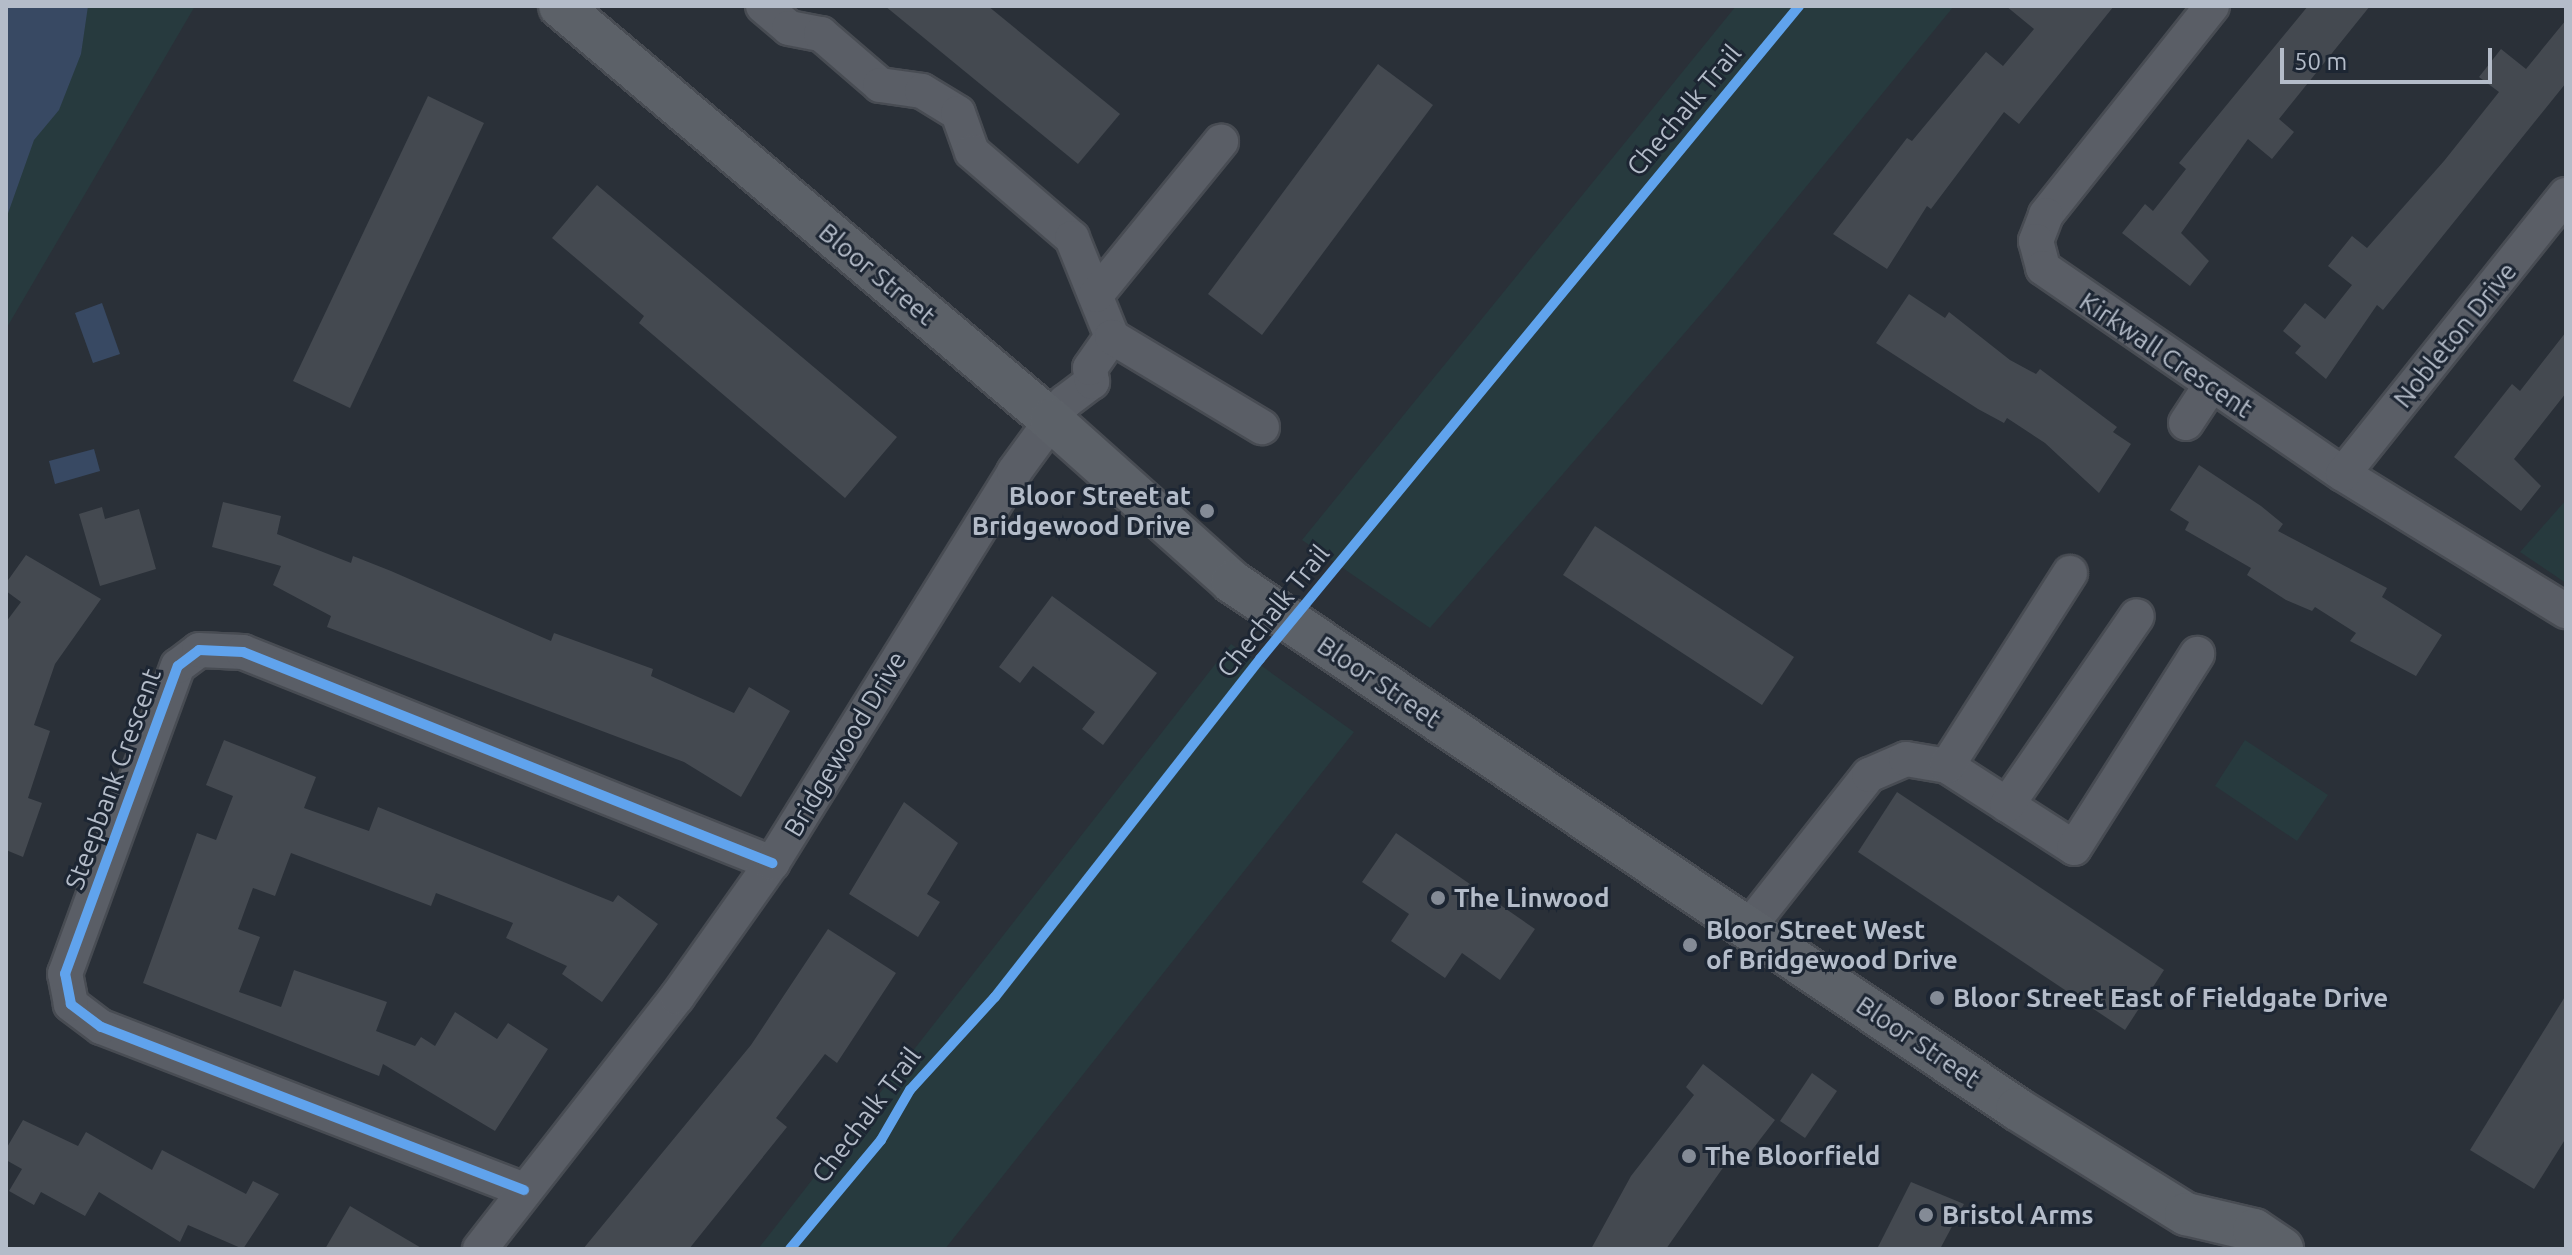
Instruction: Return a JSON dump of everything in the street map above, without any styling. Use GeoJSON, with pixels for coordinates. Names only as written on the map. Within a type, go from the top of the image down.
{"type":"FeatureCollection","features":[{"type":"Feature","properties":{"kind":"main road","name":"Bloor Street"},"geometry":{"type":"LineString","coordinates":[[577,11],[1058,411],[1232,582],[1748,928],[2186,1214],[2213,1249]]}},
{"type":"Feature","properties":{"kind":"main road","name":"Bloor Street"},"geometry":{"type":"LineString","coordinates":[[2186,1214],[2254,1230],[2282,1249]]}},
{"type":"Feature","properties":{"kind":"street","name":"Kirkwall Crescent"},"geometry":{"type":"LineString","coordinates":[[2212,6],[2052,205],[2036,241],[2043,268],[2056,281],[2343,474],[2566,611]]}},
{"type":"Feature","properties":{"kind":"street"},"geometry":{"type":"LineString","coordinates":[[779,11],[821,34],[880,85],[922,91],[958,113],[972,152],[1072,238],[1112,337],[1262,427]]}},
{"type":"Feature","properties":{"kind":"street"},"geometry":{"type":"LineString","coordinates":[[1096,295],[1221,142]]}},
{"type":"Feature","properties":{"kind":"street","name":"Nobleton Drive"},"geometry":{"type":"LineString","coordinates":[[2343,474],[2566,195]]}},
{"type":"Feature","properties":{"kind":"street","name":"Bridgewood Drive"},"geometry":{"type":"LineString","coordinates":[[480,1249],[677,997],[772,863],[1058,411],[1092,382],[1090,368],[1112,337]]}},
{"type":"Feature","properties":{"kind":"street"},"geometry":{"type":"LineString","coordinates":[[2186,423],[2211,385]]}},
{"type":"Feature","properties":{"kind":"street"},"geometry":{"type":"LineString","coordinates":[[1947,766],[2070,573]]}},
{"type":"Feature","properties":{"kind":"street"},"geometry":{"type":"LineString","coordinates":[[2007,805],[2137,616]]}},
{"type":"Feature","properties":{"kind":"street","name":"Steepbank Crescent"},"geometry":{"type":"LineString","coordinates":[[524,1190],[101,1027],[71,1004],[65,974],[178,666],[199,650],[243,652],[772,863]]}},
{"type":"Feature","properties":{"kind":"street"},"geometry":{"type":"LineString","coordinates":[[1748,928],[1869,775],[1906,759],[1947,766],[2074,848],[2197,654]]}},
{"type":"Feature","properties":{"kind":"green space"},"geometry":{"type":"Polygon","coordinates":[[[6,6],[195,6],[6,329],[6,6]]]}},
{"type":"Feature","properties":{"kind":"green space"},"geometry":{"type":"Polygon","coordinates":[[[1736,6],[1954,6],[1720,292],[1430,628],[1302,540],[1736,6]]]}},
{"type":"Feature","properties":{"kind":"green space"},"geometry":{"type":"Polygon","coordinates":[[[2566,500],[2566,583],[2520,552],[2566,500]]]}},
{"type":"Feature","properties":{"kind":"green space"},"geometry":{"type":"Polygon","coordinates":[[[1231,644],[1354,732],[945,1249],[758,1249],[1231,644]]]}},
{"type":"Feature","properties":{"kind":"green space"},"geometry":{"type":"Polygon","coordinates":[[[2245,740],[2328,795],[2297,841],[2215,786],[2245,740]]]}},
{"type":"Feature","properties":{"kind":"water"},"geometry":{"type":"Polygon","coordinates":[[[8,6],[88,6],[81,54],[59,110],[34,140],[6,219],[8,6]]]}},
{"type":"Feature","properties":{"kind":"water"},"geometry":{"type":"Polygon","coordinates":[[[102,303],[120,354],[93,363],[75,313],[102,303]]]}},
{"type":"Feature","properties":{"kind":"water"},"geometry":{"type":"Polygon","coordinates":[[[94,449],[100,471],[55,484],[49,461],[94,449]]]}},
{"type":"Feature","properties":{"kind":"building"},"geometry":{"type":"Polygon","coordinates":[[[885,6],[988,6],[1120,114],[1078,164],[885,6]]]}},
{"type":"Feature","properties":{"kind":"building"},"geometry":{"type":"Polygon","coordinates":[[[2006,6],[2114,6],[2019,124],[2004,112],[1931,209],[1927,206],[1887,269],[1833,234],[1907,138],[1912,141],[1986,52],[2003,66],[2034,29],[2006,6]]]}},
{"type":"Feature","properties":{"kind":"building"},"geometry":{"type":"Polygon","coordinates":[[[2308,6],[2370,6],[2279,119],[2294,132],[2272,159],[2248,139],[2181,233],[2209,261],[2190,286],[2122,233],[2145,204],[2153,211],[2186,169],[2179,163],[2308,6]]]}},
{"type":"Feature","properties":{"kind":"building"},"geometry":{"type":"Polygon","coordinates":[[[2566,20],[2566,83],[2383,310],[2377,305],[2326,379],[2295,353],[2301,346],[2283,331],[2305,303],[2325,319],[2352,285],[2328,266],[2352,236],[2367,248],[2444,161],[2499,92],[2479,77],[2501,49],[2526,69],[2566,20]]]}},
{"type":"Feature","properties":{"kind":"building"},"geometry":{"type":"Polygon","coordinates":[[[1378,64],[1433,105],[1262,335],[1208,294],[1378,64]]]}},
{"type":"Feature","properties":{"kind":"building"},"geometry":{"type":"Polygon","coordinates":[[[428,96],[484,123],[350,408],[293,381],[428,96]]]}},
{"type":"Feature","properties":{"kind":"building"},"geometry":{"type":"Polygon","coordinates":[[[597,185],[897,437],[845,498],[639,323],[644,316],[552,238],[597,185]]]}},
{"type":"Feature","properties":{"kind":"building"},"geometry":{"type":"Polygon","coordinates":[[[1909,294],[1945,318],[1949,312],[2010,360],[2036,374],[2040,369],[2117,427],[2113,432],[2131,444],[2099,493],[2045,443],[2007,418],[2004,423],[1978,409],[1876,343],[1909,294]]]}},
{"type":"Feature","properties":{"kind":"building"},"geometry":{"type":"Polygon","coordinates":[[[2566,332],[2566,393],[2514,459],[2541,486],[2521,511],[2454,457],[2512,384],[2520,391],[2566,332]]]}},
{"type":"Feature","properties":{"kind":"building"},"geometry":{"type":"Polygon","coordinates":[[[2199,465],[2283,524],[2278,531],[2387,588],[2382,597],[2442,635],[2416,676],[2350,641],[2356,633],[2315,607],[2312,611],[2286,600],[2247,575],[2251,568],[2185,530],[2189,522],[2170,510],[2199,465]]]}},
{"type":"Feature","properties":{"kind":"building"},"geometry":{"type":"Polygon","coordinates":[[[223,502],[281,516],[277,534],[351,563],[353,556],[551,641],[554,633],[653,669],[651,676],[734,713],[749,687],[790,711],[741,797],[684,762],[327,627],[331,616],[273,585],[281,566],[212,547],[223,502]]]}},
{"type":"Feature","properties":{"kind":"building"},"geometry":{"type":"Polygon","coordinates":[[[102,507],[105,519],[139,509],[156,569],[100,586],[79,514],[102,507]]]}},
{"type":"Feature","properties":{"kind":"building"},"geometry":{"type":"Polygon","coordinates":[[[1595,526],[1794,657],[1762,705],[1563,575],[1595,526]]]}},
{"type":"Feature","properties":{"kind":"building"},"geometry":{"type":"Polygon","coordinates":[[[26,555],[101,599],[55,664],[34,725],[50,731],[28,798],[42,803],[23,857],[6,850],[6,622],[21,602],[6,591],[6,583],[26,555]]]}},
{"type":"Feature","properties":{"kind":"building"},"geometry":{"type":"Polygon","coordinates":[[[1052,596],[1157,673],[1103,745],[1082,729],[1095,712],[1033,666],[1020,683],[999,667],[1052,596]]]}},
{"type":"Feature","properties":{"kind":"building"},"geometry":{"type":"Polygon","coordinates":[[[224,740],[316,777],[304,808],[369,831],[378,807],[613,902],[618,895],[658,924],[602,1002],[562,974],[567,966],[506,938],[513,923],[436,893],[431,906],[291,853],[275,896],[253,888],[238,929],[260,937],[239,992],[281,1007],[294,970],[387,1002],[376,1031],[415,1046],[421,1037],[435,1046],[455,1012],[497,1039],[508,1023],[548,1049],[495,1131],[383,1064],[379,1076],[143,983],[197,833],[216,840],[233,796],[206,785],[224,740]]]}},
{"type":"Feature","properties":{"kind":"building"},"geometry":{"type":"Polygon","coordinates":[[[1897,792],[2164,970],[2125,1030],[1858,852],[1897,792]]]}},
{"type":"Feature","properties":{"kind":"building"},"geometry":{"type":"Polygon","coordinates":[[[904,802],[958,843],[927,894],[940,902],[918,937],[849,894],[904,802]]]}},
{"type":"Feature","properties":{"kind":"building","name":"The Linwood"},"geometry":{"type":"Polygon","coordinates":[[[1396,833],[1535,929],[1500,980],[1462,953],[1445,978],[1391,941],[1409,914],[1362,882],[1396,833]]]}},
{"type":"Feature","properties":{"kind":"building"},"geometry":{"type":"Polygon","coordinates":[[[828,929],[896,973],[837,1063],[825,1054],[776,1118],[787,1127],[689,1249],[583,1249],[751,1045],[828,929]]]}},
{"type":"Feature","properties":{"kind":"building"},"geometry":{"type":"Polygon","coordinates":[[[2566,995],[2566,1138],[2534,1189],[2470,1150],[2566,995]]]}},
{"type":"Feature","properties":{"kind":"building","name":"The Bloorfield"},"geometry":{"type":"Polygon","coordinates":[[[1703,1064],[1775,1120],[1745,1159],[1734,1152],[1666,1249],[1591,1249],[1631,1176],[1694,1095],[1686,1087],[1703,1064]]]}},
{"type":"Feature","properties":{"kind":"building"},"geometry":{"type":"Polygon","coordinates":[[[1812,1073],[1837,1091],[1805,1138],[1780,1121],[1812,1073]]]}},
{"type":"Feature","properties":{"kind":"building"},"geometry":{"type":"Polygon","coordinates":[[[23,1120],[78,1146],[86,1132],[152,1170],[162,1150],[246,1194],[253,1181],[279,1194],[243,1249],[188,1225],[180,1242],[99,1192],[85,1216],[41,1192],[34,1205],[9,1191],[22,1169],[6,1160],[6,1149],[23,1120]]]}},
{"type":"Feature","properties":{"kind":"building","name":"Bristol Arms"},"geometry":{"type":"Polygon","coordinates":[[[1911,1182],[1964,1204],[1940,1249],[1877,1249],[1911,1182]]]}},
{"type":"Feature","properties":{"kind":"building"},"geometry":{"type":"Polygon","coordinates":[[[350,1206],[423,1249],[325,1249],[350,1206]]]}},
{"type":"Feature","properties":{"kind":"cycle path","name":"Chechalk Trail"},"geometry":{"type":"LineString","coordinates":[[790,1249],[881,1140],[910,1090],[995,997],[1260,659],[1799,6]]}},
{"type":"Feature","properties":{"kind":"cycle path"},"geometry":{"type":"LineString","coordinates":[[524,1190],[101,1027],[71,1004],[65,974],[178,666],[199,650],[243,652],[772,863]]}},
{"type":"Feature","properties":{"kind":"place","name":"Bloor Street at Bridgewood Drive"},"geometry":{"type":"Point","coordinates":[1207,511]}},
{"type":"Feature","properties":{"kind":"place","name":"The Linwood"},"geometry":{"type":"Point","coordinates":[1438,898]}},
{"type":"Feature","properties":{"kind":"place","name":"Bloor Street West of Bridgewood Drive"},"geometry":{"type":"Point","coordinates":[1690,945]}},
{"type":"Feature","properties":{"kind":"place","name":"Bloor Street East of Fieldgate Drive"},"geometry":{"type":"Point","coordinates":[1937,998]}},
{"type":"Feature","properties":{"kind":"place","name":"The Bloorfield"},"geometry":{"type":"Point","coordinates":[1689,1156]}},
{"type":"Feature","properties":{"kind":"place","name":"Bristol Arms"},"geometry":{"type":"Point","coordinates":[1926,1215]}}]}
